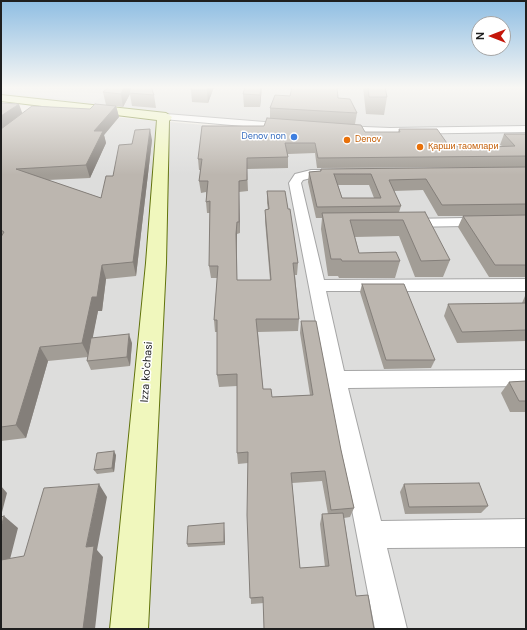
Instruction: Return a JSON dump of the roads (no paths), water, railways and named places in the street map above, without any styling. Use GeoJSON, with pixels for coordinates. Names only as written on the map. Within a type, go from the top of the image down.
{"type":"FeatureCollection","features":[{"type":"Feature","properties":{"kind":"main road"},"geometry":{"type":"LineString","coordinates":[[147,116],[165,118]]}},
{"type":"Feature","properties":{"kind":"main road","name":"Izza ko'chasi"},"geometry":{"type":"LineString","coordinates":[[129,629],[165,118]]}},
{"type":"Feature","properties":{"kind":"street"},"geometry":{"type":"LineString","coordinates":[[165,118],[299,129]]}},
{"type":"Feature","properties":{"kind":"street"},"geometry":{"type":"LineString","coordinates":[[326,130],[416,131],[526,129]]}},
{"type":"Feature","properties":{"kind":"street"},"geometry":{"type":"LineString","coordinates":[[343,174],[311,174],[299,177],[295,183],[311,224],[317,286],[336,380],[391,629]]}},
{"type":"Feature","properties":{"kind":"street"},"geometry":{"type":"LineString","coordinates":[[391,223],[526,221]]}},
{"type":"Feature","properties":{"kind":"street"},"geometry":{"type":"LineString","coordinates":[[317,286],[526,284]]}},
{"type":"Feature","properties":{"kind":"street"},"geometry":{"type":"LineString","coordinates":[[336,380],[526,378]]}},
{"type":"Feature","properties":{"kind":"street"},"geometry":{"type":"LineString","coordinates":[[370,535],[526,533]]}},
{"type":"Feature","properties":{"kind":"place","name":"Denov non"},"geometry":{"type":"Point","coordinates":[294,137]}},
{"type":"Feature","properties":{"kind":"place","name":"Denov"},"geometry":{"type":"Point","coordinates":[347,140]}},
{"type":"Feature","properties":{"kind":"place","name":"Қарши таомлари"},"geometry":{"type":"Point","coordinates":[420,147]}}]}
